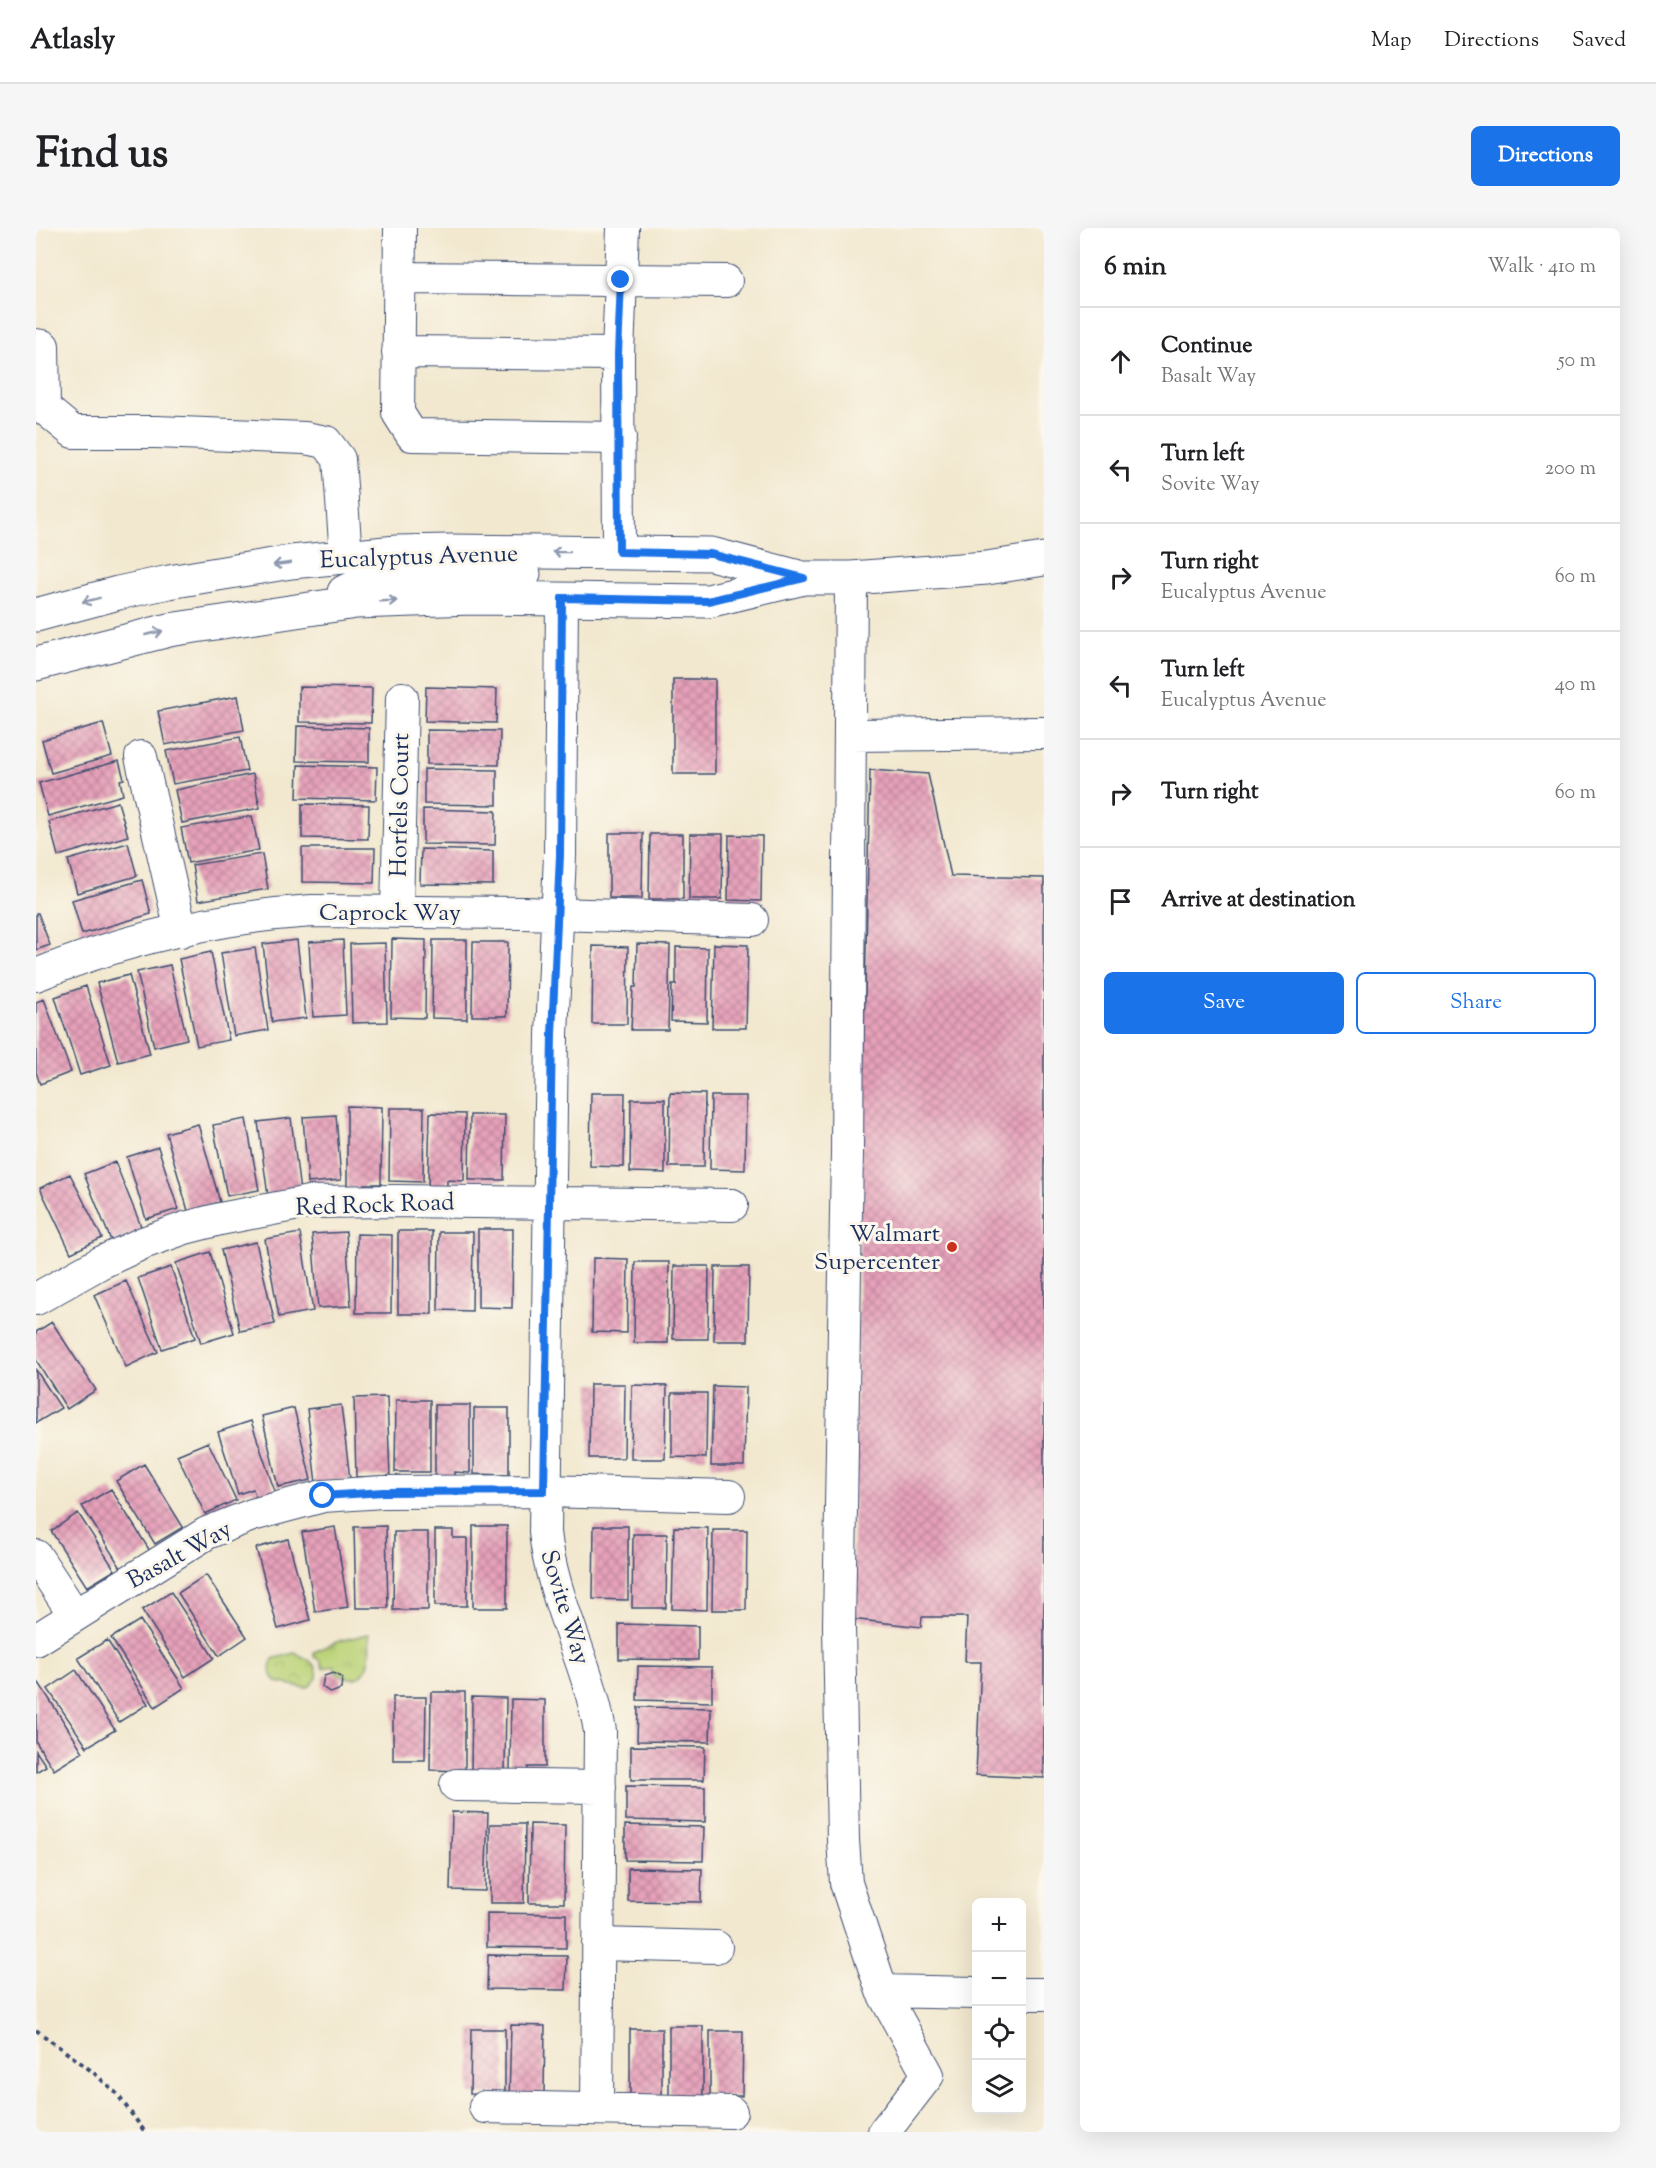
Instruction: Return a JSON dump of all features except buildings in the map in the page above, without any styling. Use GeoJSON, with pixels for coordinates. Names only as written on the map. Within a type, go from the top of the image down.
{"type":"FeatureCollection","features":[{"type":"Feature","properties":{"kind":"main road","name":"Eucalyptus Avenue"},"geometry":{"type":"LineString","coordinates":[[36,615],[169,582],[258,567],[346,556],[450,551],[711,554],[804,578]]}},
{"type":"Feature","properties":{"kind":"main road"},"geometry":{"type":"LineString","coordinates":[[294,611],[376,580],[391,577],[600,574],[614,565],[619,552]]}},
{"type":"Feature","properties":{"kind":"main road","name":"Eucalyptus Avenue"},"geometry":{"type":"LineString","coordinates":[[36,664],[170,630],[356,602],[472,598],[708,601],[804,578],[851,578],[987,568],[1044,559]]}},
{"type":"Feature","properties":{"kind":"street"},"geometry":{"type":"LineString","coordinates":[[400,228],[398,413],[412,435],[620,438]]}},
{"type":"Feature","properties":{"kind":"street"},"geometry":{"type":"LineString","coordinates":[[619,552],[618,354],[623,228]]}},
{"type":"Feature","properties":{"kind":"street"},"geometry":{"type":"LineString","coordinates":[[400,278],[726,281]]}},
{"type":"Feature","properties":{"kind":"street"},"geometry":{"type":"LineString","coordinates":[[36,345],[43,346],[44,408],[73,432],[156,432],[305,438],[326,442],[339,459],[346,556]]}},
{"type":"Feature","properties":{"kind":"street"},"geometry":{"type":"LineString","coordinates":[[399,352],[618,354]]}},
{"type":"Feature","properties":{"kind":"street"},"geometry":{"type":"LineString","coordinates":[[851,578],[847,1153],[838,1626],[843,1840],[846,1883],[882,1991],[928,2075],[884,2132]]}},
{"type":"Feature","properties":{"kind":"street","name":"Sovite Way"},"geometry":{"type":"LineString","coordinates":[[562,598],[560,855],[552,1035],[544,1491],[549,1567],[596,1704],[600,1731],[597,2109]]}},
{"type":"Feature","properties":{"kind":"street","name":"Horfels Court"},"geometry":{"type":"LineString","coordinates":[[397,911],[402,698]]}},
{"type":"Feature","properties":{"kind":"street"},"geometry":{"type":"LineString","coordinates":[[850,735],[1044,734]]}},
{"type":"Feature","properties":{"kind":"street"},"geometry":{"type":"LineString","coordinates":[[141,757],[181,931]]}},
{"type":"Feature","properties":{"kind":"street","name":"Caprock Way"},"geometry":{"type":"LineString","coordinates":[[36,975],[82,957],[181,931],[279,913],[397,911],[752,920]]}},
{"type":"Feature","properties":{"kind":"street","name":"Red Rock Road"},"geometry":{"type":"LineString","coordinates":[[36,1299],[100,1263],[185,1228],[309,1202],[732,1205]]}},
{"type":"Feature","properties":{"kind":"street","name":"Basalt Way"},"geometry":{"type":"LineString","coordinates":[[36,1640],[74,1614],[207,1533],[283,1505],[323,1496],[383,1492],[544,1491],[729,1496]]}},
{"type":"Feature","properties":{"kind":"street"},"geometry":{"type":"LineString","coordinates":[[36,1556],[74,1614]]}},
{"type":"Feature","properties":{"kind":"street"},"geometry":{"type":"LineString","coordinates":[[456,1785],[600,1787]]}},
{"type":"Feature","properties":{"kind":"street"},"geometry":{"type":"LineString","coordinates":[[598,1944],[716,1947]]}},
{"type":"Feature","properties":{"kind":"street"},"geometry":{"type":"LineString","coordinates":[[882,1991],[972,1993]]}},
{"type":"Feature","properties":{"kind":"street"},"geometry":{"type":"LineString","coordinates":[[1026,1994],[1044,1994]]}},
{"type":"Feature","properties":{"kind":"street"},"geometry":{"type":"LineString","coordinates":[[485,2108],[731,2112]]}},
{"type":"Feature","properties":{"kind":"path"},"geometry":{"type":"LineString","coordinates":[[36,2030],[93,2072],[117,2094],[145,2132]]}},
{"type":"Feature","properties":{"kind":"green space"},"geometry":{"type":"Polygon","coordinates":[[[369,1634],[366,1669],[356,1678],[336,1673],[334,1666],[323,1668],[320,1660],[314,1657],[314,1652],[339,1641],[369,1634]]]}},
{"type":"Feature","properties":{"kind":"green space"},"geometry":{"type":"Polygon","coordinates":[[[294,1653],[308,1659],[316,1669],[317,1678],[306,1688],[277,1682],[271,1674],[273,1659],[294,1653]]]}},
{"type":"Feature","properties":{"kind":"place","name":"Walmart Supercenter"},"geometry":{"type":"Point","coordinates":[952,1247]}},
{"type":"Feature","properties":{"kind":"route"},"geometry":{"type":"LineString","coordinates":[[323,1496],[383,1492],[544,1491],[552,1035],[560,855],[562,598],[708,601],[804,578],[711,554],[619,552],[618,354],[621,280]]}}]}
